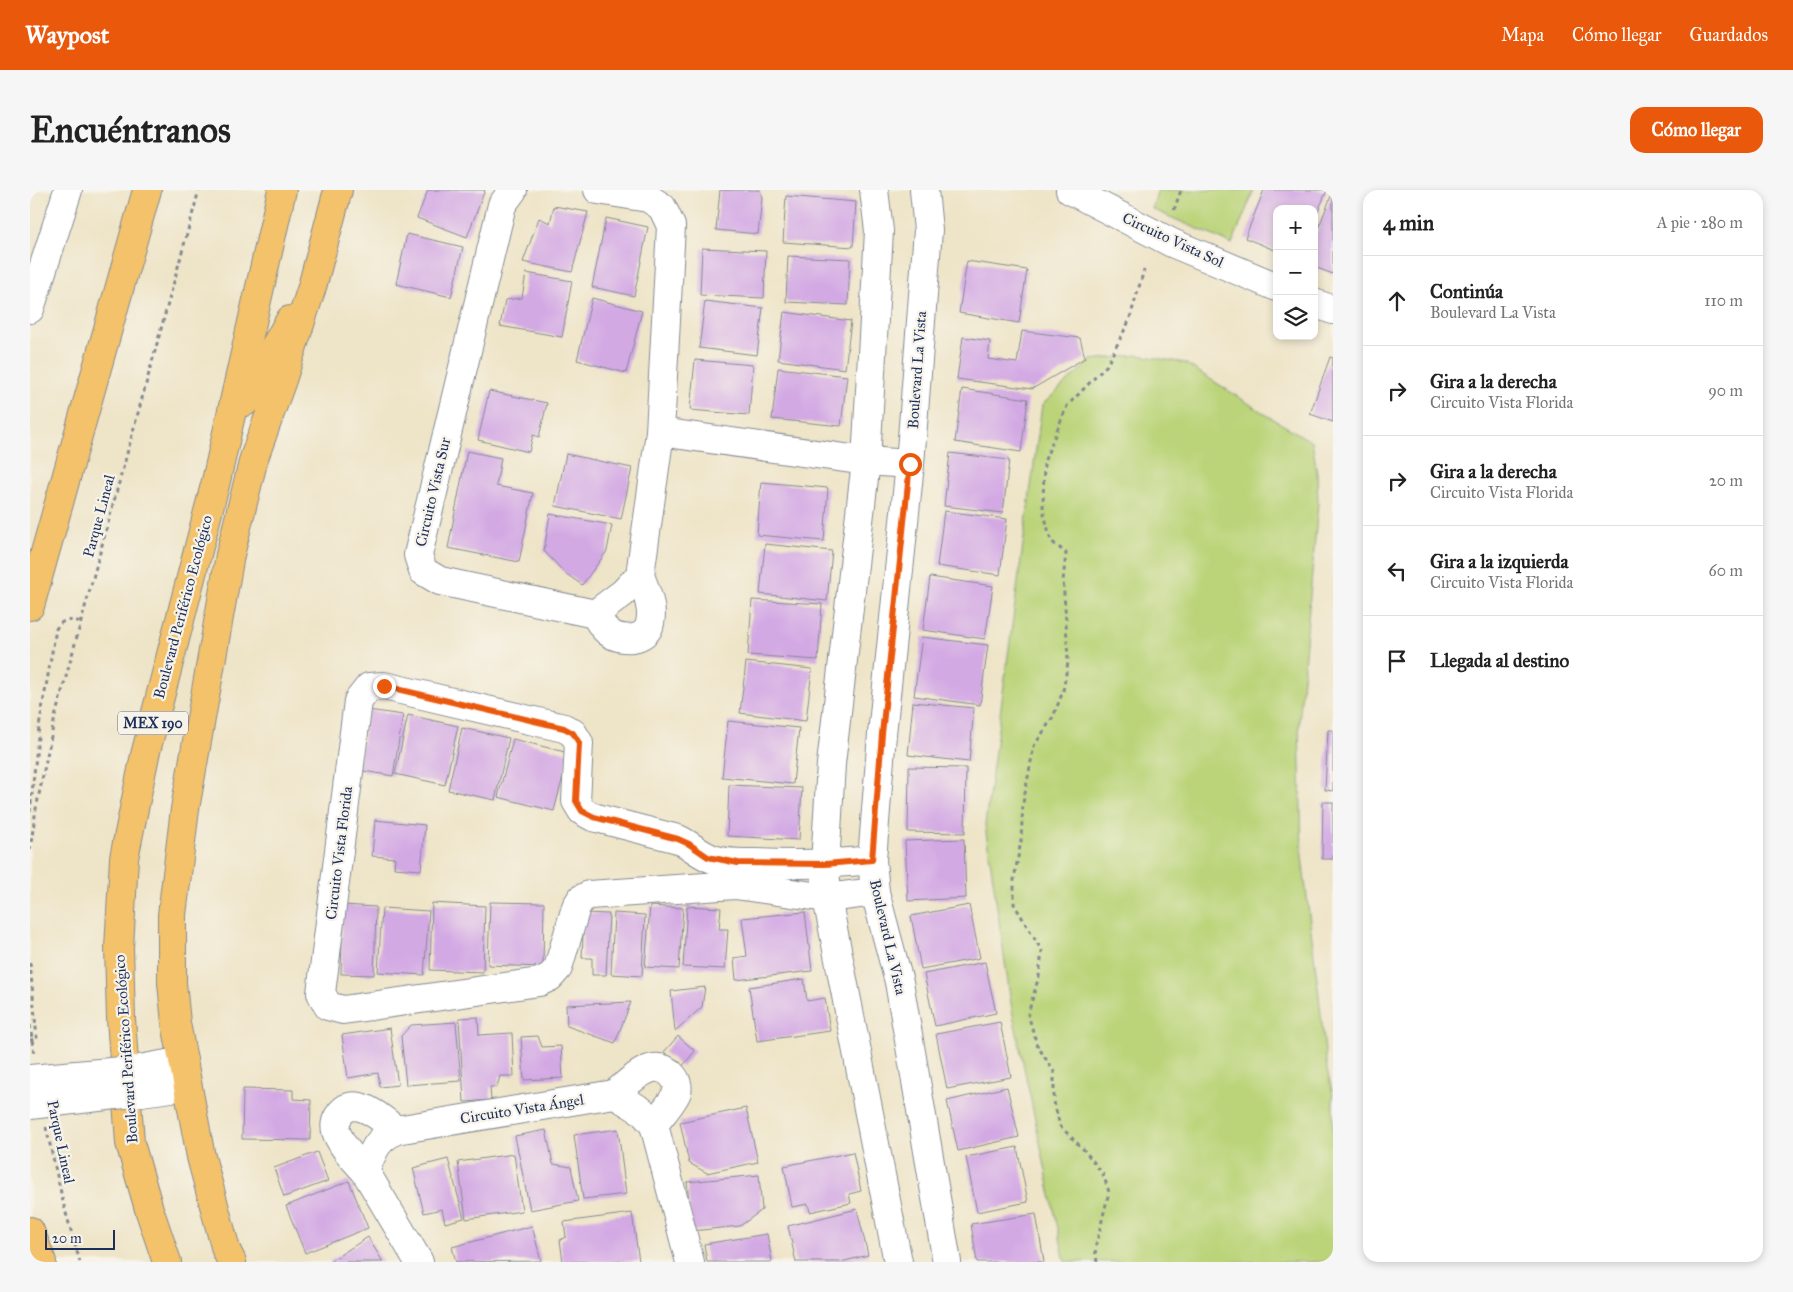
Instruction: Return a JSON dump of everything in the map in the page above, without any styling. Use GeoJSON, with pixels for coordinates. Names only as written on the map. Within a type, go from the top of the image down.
{"type":"FeatureCollection","features":[{"type":"Feature","properties":{"kind":"highway"},"geometry":{"type":"LineString","coordinates":[[30,606],[147,190]]}},
{"type":"Feature","properties":{"kind":"highway","name":"Boulevard Periférico Ecológico"},"geometry":{"type":"LineString","coordinates":[[167,1262],[130,1143],[121,1019],[119,948],[124,858],[145,755],[216,481],[282,190]]}},
{"type":"Feature","properties":{"kind":"highway"},"geometry":{"type":"LineString","coordinates":[[232,1262],[226,1250],[201,1157],[176,1023],[172,983],[172,915],[187,799],[230,555],[244,492],[262,432],[282,380],[312,287],[338,190]]}},
{"type":"Feature","properties":{"kind":"highway"},"geometry":{"type":"LineString","coordinates":[[216,481],[252,386],[280,336],[312,287]]}},
{"type":"Feature","properties":{"kind":"highway"},"geometry":{"type":"LineString","coordinates":[[30,1231],[42,1262]]}},
{"type":"Feature","properties":{"kind":"street"},"geometry":{"type":"LineString","coordinates":[[30,263],[54,190]]}},
{"type":"Feature","properties":{"kind":"street"},"geometry":{"type":"LineString","coordinates":[[30,309],[68,190]]}},
{"type":"Feature","properties":{"kind":"street","name":"Circuito Vista Sur"},"geometry":{"type":"LineString","coordinates":[[513,190],[502,205],[418,555],[423,571],[440,580],[595,614]]}},
{"type":"Feature","properties":{"kind":"street"},"geometry":{"type":"LineString","coordinates":[[598,190],[648,198],[662,207],[670,226],[660,432],[640,575],[652,614],[650,626],[644,634],[634,638],[620,638],[610,634],[602,626],[595,614],[624,593],[640,575]]}},
{"type":"Feature","properties":{"kind":"street"},"geometry":{"type":"LineString","coordinates":[[874,190],[879,231],[866,460],[831,764],[825,864],[827,898],[898,1262]]}},
{"type":"Feature","properties":{"kind":"street","name":"Boulevard La Vista"},"geometry":{"type":"LineString","coordinates":[[924,190],[928,230],[910,464],[882,734],[872,860],[875,892],[899,982],[947,1262]]}},
{"type":"Feature","properties":{"kind":"street","name":"Circuito Vista Sol"},"geometry":{"type":"LineString","coordinates":[[1070,190],[1172,243],[1273,285]]}},
{"type":"Feature","properties":{"kind":"street"},"geometry":{"type":"LineString","coordinates":[[1318,304],[1333,310]]}},
{"type":"Feature","properties":{"kind":"street"},"geometry":{"type":"LineString","coordinates":[[660,432],[866,460],[910,464]]}},
{"type":"Feature","properties":{"kind":"street","name":"Circuito Vista Florida"},"geometry":{"type":"LineString","coordinates":[[872,860],[736,874],[589,894],[581,899],[576,907],[558,968],[550,977],[539,982],[343,1010],[328,1006],[321,993],[358,701],[369,687],[384,686],[568,730],[573,733],[579,743],[576,801],[582,811],[594,817],[678,839],[736,874],[827,898],[875,892]]}},
{"type":"Feature","properties":{"kind":"street"},"geometry":{"type":"LineString","coordinates":[[654,1125],[677,1092],[677,1084],[672,1075],[664,1070],[652,1068],[646,1070],[614,1094],[642,1111],[654,1125],[690,1262]]}},
{"type":"Feature","properties":{"kind":"street"},"geometry":{"type":"LineString","coordinates":[[32,1070],[137,1081]]}},
{"type":"Feature","properties":{"kind":"street"},"geometry":{"type":"LineString","coordinates":[[37,1112],[137,1081],[185,1073]]}},
{"type":"Feature","properties":{"kind":"street","name":"Circuito Vista Ángel"},"geometry":{"type":"LineString","coordinates":[[365,1171],[374,1149],[383,1137],[396,1130],[614,1094]]}},
{"type":"Feature","properties":{"kind":"street"},"geometry":{"type":"LineString","coordinates":[[396,1130],[374,1113],[362,1107],[350,1106],[339,1114],[334,1124],[338,1137],[344,1147],[365,1171],[419,1262]]}},
{"type":"Feature","properties":{"kind":"path","name":"Parque Lineal"},"geometry":{"type":"LineString","coordinates":[[30,850],[55,717],[198,190]]}},
{"type":"Feature","properties":{"kind":"path"},"geometry":{"type":"LineString","coordinates":[[1174,210],[1181,190]]}},
{"type":"Feature","properties":{"kind":"path"},"geometry":{"type":"LineString","coordinates":[[1097,1262],[1095,1249],[1109,1192],[1103,1174],[1085,1151],[1060,1126],[1054,1102],[1054,1072],[1037,1045],[1028,1014],[1039,976],[1042,951],[1014,904],[1014,879],[1021,841],[1023,803],[1034,746],[1053,717],[1063,691],[1068,662],[1063,581],[1066,553],[1051,541],[1043,509],[1044,462],[1066,406],[1107,365],[1128,321],[1144,270]]}},
{"type":"Feature","properties":{"kind":"path"},"geometry":{"type":"LineString","coordinates":[[30,812],[39,727],[58,624],[68,620],[82,622]]}},
{"type":"Feature","properties":{"kind":"path"},"geometry":{"type":"LineString","coordinates":[[30,964],[37,1040],[30,1040]]}},
{"type":"Feature","properties":{"kind":"path"},"geometry":{"type":"LineString","coordinates":[[30,1025],[32,1070]]}},
{"type":"Feature","properties":{"kind":"path","name":"Parque Lineal"},"geometry":{"type":"LineString","coordinates":[[37,1112],[80,1262]]}},
{"type":"Feature","properties":{"kind":"green space"},"geometry":{"type":"Polygon","coordinates":[[[1158,190],[1254,190],[1232,244],[1152,209],[1158,190]]]}},
{"type":"Feature","properties":{"kind":"green space"},"geometry":{"type":"Polygon","coordinates":[[[1138,355],[1185,363],[1312,442],[1317,473],[1318,503],[1299,724],[1302,857],[1327,1070],[1333,1095],[1333,1262],[1065,1262],[1012,1010],[985,825],[1042,405],[1091,360],[1138,355]]]}},
{"type":"Feature","properties":{"kind":"building"},"geometry":{"type":"Polygon","coordinates":[[[428,190],[485,190],[467,237],[417,218],[428,190]]]}},
{"type":"Feature","properties":{"kind":"building"},"geometry":{"type":"Polygon","coordinates":[[[720,190],[760,190],[762,198],[758,234],[716,230],[720,190]]]}},
{"type":"Feature","properties":{"kind":"building"},"geometry":{"type":"Polygon","coordinates":[[[1264,190],[1327,190],[1318,211],[1318,205],[1273,205],[1273,249],[1245,238],[1264,190]]]}},
{"type":"Feature","properties":{"kind":"building"},"geometry":{"type":"Polygon","coordinates":[[[1333,191],[1333,274],[1318,268],[1318,229],[1333,191]]]}},
{"type":"Feature","properties":{"kind":"building"},"geometry":{"type":"Polygon","coordinates":[[[786,196],[856,202],[853,247],[783,242],[786,196]]]}},
{"type":"Feature","properties":{"kind":"building"},"geometry":{"type":"Polygon","coordinates":[[[554,206],[588,212],[572,272],[523,262],[539,218],[550,223],[554,206]]]}},
{"type":"Feature","properties":{"kind":"building"},"geometry":{"type":"Polygon","coordinates":[[[606,218],[648,227],[634,296],[592,287],[606,218]]]}},
{"type":"Feature","properties":{"kind":"building"},"geometry":{"type":"Polygon","coordinates":[[[407,234],[463,247],[451,297],[396,284],[407,234]]]}},
{"type":"Feature","properties":{"kind":"building"},"geometry":{"type":"Polygon","coordinates":[[[702,248],[766,251],[764,298],[700,295],[702,248]]]}},
{"type":"Feature","properties":{"kind":"building"},"geometry":{"type":"Polygon","coordinates":[[[788,256],[850,259],[848,305],[786,302],[788,256]]]}},
{"type":"Feature","properties":{"kind":"building"},"geometry":{"type":"Polygon","coordinates":[[[967,261],[1027,270],[1019,323],[959,313],[967,261]]]}},
{"type":"Feature","properties":{"kind":"building"},"geometry":{"type":"Polygon","coordinates":[[[526,273],[572,281],[562,337],[500,326],[505,300],[522,298],[526,273]]]}},
{"type":"Feature","properties":{"kind":"building"},"geometry":{"type":"Polygon","coordinates":[[[592,298],[642,311],[626,373],[577,360],[592,298]]]}},
{"type":"Feature","properties":{"kind":"building"},"geometry":{"type":"Polygon","coordinates":[[[705,301],[763,308],[757,355],[699,348],[705,301]]]}},
{"type":"Feature","properties":{"kind":"building"},"geometry":{"type":"Polygon","coordinates":[[[784,312],[851,321],[845,369],[778,360],[784,312]]]}},
{"type":"Feature","properties":{"kind":"building"},"geometry":{"type":"Polygon","coordinates":[[[1022,331],[1080,338],[1085,358],[1032,389],[957,379],[963,337],[990,341],[988,359],[1017,363],[1022,331]]]}},
{"type":"Feature","properties":{"kind":"building"},"geometry":{"type":"Polygon","coordinates":[[[1330,357],[1333,358],[1333,422],[1310,414],[1330,357]]]}},
{"type":"Feature","properties":{"kind":"building"},"geometry":{"type":"Polygon","coordinates":[[[695,360],[753,365],[749,415],[690,410],[695,360]]]}},
{"type":"Feature","properties":{"kind":"building"},"geometry":{"type":"Polygon","coordinates":[[[778,368],[847,376],[841,426],[772,419],[778,368]]]}},
{"type":"Feature","properties":{"kind":"building"},"geometry":{"type":"Polygon","coordinates":[[[962,389],[1028,399],[1021,452],[955,442],[962,389]]]}},
{"type":"Feature","properties":{"kind":"building"},"geometry":{"type":"Polygon","coordinates":[[[489,391],[547,403],[539,437],[533,435],[529,452],[478,440],[489,391]]]}},
{"type":"Feature","properties":{"kind":"building"},"geometry":{"type":"Polygon","coordinates":[[[467,451],[501,458],[496,486],[533,493],[519,562],[448,548],[467,451]]]}},
{"type":"Feature","properties":{"kind":"building"},"geometry":{"type":"Polygon","coordinates":[[[950,453],[1009,460],[1003,513],[944,506],[950,453]]]}},
{"type":"Feature","properties":{"kind":"building"},"geometry":{"type":"Polygon","coordinates":[[[566,454],[632,468],[621,519],[555,506],[566,454]]]}},
{"type":"Feature","properties":{"kind":"building"},"geometry":{"type":"Polygon","coordinates":[[[761,482],[828,488],[824,541],[757,535],[761,482]]]}},
{"type":"Feature","properties":{"kind":"building"},"geometry":{"type":"Polygon","coordinates":[[[944,511],[1007,519],[1000,575],[937,566],[944,511]]]}},
{"type":"Feature","properties":{"kind":"building"},"geometry":{"type":"Polygon","coordinates":[[[550,514],[612,525],[607,551],[582,585],[565,573],[544,551],[550,514]]]}},
{"type":"Feature","properties":{"kind":"building"},"geometry":{"type":"Polygon","coordinates":[[[765,544],[832,551],[827,601],[760,594],[765,544]]]}},
{"type":"Feature","properties":{"kind":"building"},"geometry":{"type":"Polygon","coordinates":[[[930,577],[993,586],[985,639],[923,630],[930,577]]]}},
{"type":"Feature","properties":{"kind":"building"},"geometry":{"type":"Polygon","coordinates":[[[752,600],[822,604],[818,660],[748,655],[752,600]]]}},
{"type":"Feature","properties":{"kind":"building"},"geometry":{"type":"Polygon","coordinates":[[[922,637],[988,645],[980,705],[914,696],[922,637]]]}},
{"type":"Feature","properties":{"kind":"building"},"geometry":{"type":"Polygon","coordinates":[[[746,662],[812,669],[806,721],[740,713],[746,662]]]}},
{"type":"Feature","properties":{"kind":"building"},"geometry":{"type":"Polygon","coordinates":[[[913,702],[974,708],[969,762],[908,755],[913,702]]]}},
{"type":"Feature","properties":{"kind":"building"},"geometry":{"type":"Polygon","coordinates":[[[368,710],[403,715],[393,776],[358,770],[368,710]]]}},
{"type":"Feature","properties":{"kind":"building"},"geometry":{"type":"Polygon","coordinates":[[[408,715],[458,726],[445,785],[395,774],[408,715]]]}},
{"type":"Feature","properties":{"kind":"building"},"geometry":{"type":"Polygon","coordinates":[[[728,721],[799,728],[793,784],[722,777],[728,721]]]}},
{"type":"Feature","properties":{"kind":"building"},"geometry":{"type":"Polygon","coordinates":[[[462,728],[509,738],[495,800],[448,790],[462,728]]]}},
{"type":"Feature","properties":{"kind":"building"},"geometry":{"type":"Polygon","coordinates":[[[1328,730],[1333,730],[1333,791],[1325,790],[1328,730]]]}},
{"type":"Feature","properties":{"kind":"building"},"geometry":{"type":"Polygon","coordinates":[[[513,739],[569,753],[554,811],[498,797],[513,739]]]}},
{"type":"Feature","properties":{"kind":"building"},"geometry":{"type":"Polygon","coordinates":[[[909,767],[966,768],[965,833],[908,832],[909,767]]]}},
{"type":"Feature","properties":{"kind":"building"},"geometry":{"type":"Polygon","coordinates":[[[729,785],[802,788],[799,840],[727,836],[729,785]]]}},
{"type":"Feature","properties":{"kind":"building"},"geometry":{"type":"Polygon","coordinates":[[[1323,802],[1333,802],[1333,859],[1322,859],[1323,802]]]}},
{"type":"Feature","properties":{"kind":"building"},"geometry":{"type":"Polygon","coordinates":[[[375,820],[425,825],[421,870],[394,868],[395,858],[372,856],[375,820]]]}},
{"type":"Feature","properties":{"kind":"building"},"geometry":{"type":"Polygon","coordinates":[[[964,839],[966,898],[908,901],[905,841],[964,839]]]}},
{"type":"Feature","properties":{"kind":"building"},"geometry":{"type":"Polygon","coordinates":[[[490,902],[544,903],[543,967],[488,965],[490,902]]]}},
{"type":"Feature","properties":{"kind":"building"},"geometry":{"type":"Polygon","coordinates":[[[432,903],[485,906],[483,972],[430,970],[432,903]]]}},
{"type":"Feature","properties":{"kind":"building"},"geometry":{"type":"Polygon","coordinates":[[[343,905],[376,907],[374,975],[341,974],[343,905]]]}},
{"type":"Feature","properties":{"kind":"building"},"geometry":{"type":"Polygon","coordinates":[[[969,905],[980,958],[921,969],[911,916],[969,905]]]}},
{"type":"Feature","properties":{"kind":"building"},"geometry":{"type":"Polygon","coordinates":[[[650,906],[683,908],[679,969],[645,967],[650,906]]]}},
{"type":"Feature","properties":{"kind":"building"},"geometry":{"type":"Polygon","coordinates":[[[687,906],[721,908],[719,929],[728,929],[725,969],[683,967],[687,906]]]}},
{"type":"Feature","properties":{"kind":"building"},"geometry":{"type":"Polygon","coordinates":[[[382,908],[429,911],[424,975],[378,972],[382,908]]]}},
{"type":"Feature","properties":{"kind":"building"},"geometry":{"type":"Polygon","coordinates":[[[805,912],[812,971],[736,980],[734,958],[747,956],[742,918],[805,912]]]}},
{"type":"Feature","properties":{"kind":"building"},"geometry":{"type":"Polygon","coordinates":[[[584,913],[609,914],[606,975],[592,975],[592,958],[582,958],[584,913]]]}},
{"type":"Feature","properties":{"kind":"building"},"geometry":{"type":"Polygon","coordinates":[[[614,913],[645,915],[642,976],[611,974],[614,913]]]}},
{"type":"Feature","properties":{"kind":"building"},"geometry":{"type":"Polygon","coordinates":[[[985,962],[996,1013],[935,1026],[924,974],[985,962]]]}},
{"type":"Feature","properties":{"kind":"building"},"geometry":{"type":"Polygon","coordinates":[[[804,979],[807,1001],[825,998],[830,1031],[757,1041],[749,987],[804,979]]]}},
{"type":"Feature","properties":{"kind":"building"},"geometry":{"type":"Polygon","coordinates":[[[705,987],[702,1007],[675,1031],[671,991],[705,987]]]}},
{"type":"Feature","properties":{"kind":"building"},"geometry":{"type":"Polygon","coordinates":[[[631,1002],[615,1043],[567,1026],[566,1005],[631,1002]]]}},
{"type":"Feature","properties":{"kind":"building"},"geometry":{"type":"Polygon","coordinates":[[[478,1017],[479,1035],[512,1033],[514,1076],[500,1076],[497,1087],[490,1087],[491,1100],[464,1102],[459,1018],[478,1017]]]}},
{"type":"Feature","properties":{"kind":"building"},"geometry":{"type":"Polygon","coordinates":[[[456,1022],[461,1081],[406,1085],[401,1036],[411,1025],[456,1022]]]}},
{"type":"Feature","properties":{"kind":"building"},"geometry":{"type":"Polygon","coordinates":[[[1000,1022],[1011,1077],[947,1089],[936,1034],[1000,1022]]]}},
{"type":"Feature","properties":{"kind":"building"},"geometry":{"type":"Polygon","coordinates":[[[390,1028],[398,1085],[380,1087],[378,1073],[348,1078],[342,1035],[390,1028]]]}},
{"type":"Feature","properties":{"kind":"building"},"geometry":{"type":"Polygon","coordinates":[[[538,1036],[542,1047],[561,1046],[563,1078],[524,1080],[521,1037],[538,1036]]]}},
{"type":"Feature","properties":{"kind":"building"},"geometry":{"type":"Polygon","coordinates":[[[678,1036],[695,1051],[682,1067],[664,1052],[678,1036]]]}},
{"type":"Feature","properties":{"kind":"building"},"geometry":{"type":"Polygon","coordinates":[[[1007,1087],[1019,1137],[958,1151],[947,1101],[1007,1087]]]}},
{"type":"Feature","properties":{"kind":"building"},"geometry":{"type":"Polygon","coordinates":[[[243,1089],[293,1090],[293,1099],[311,1100],[310,1140],[242,1139],[243,1089]]]}},
{"type":"Feature","properties":{"kind":"building"},"geometry":{"type":"Polygon","coordinates":[[[746,1108],[758,1162],[707,1173],[689,1163],[680,1122],[746,1108]]]}},
{"type":"Feature","properties":{"kind":"building"},"geometry":{"type":"Polygon","coordinates":[[[618,1129],[626,1194],[583,1199],[574,1135],[618,1129]]]}},
{"type":"Feature","properties":{"kind":"building"},"geometry":{"type":"Polygon","coordinates":[[[546,1130],[553,1164],[571,1167],[578,1201],[530,1210],[515,1136],[546,1130]]]}},
{"type":"Feature","properties":{"kind":"building"},"geometry":{"type":"Polygon","coordinates":[[[1017,1147],[1028,1202],[977,1212],[966,1157],[1017,1147]]]}},
{"type":"Feature","properties":{"kind":"building"},"geometry":{"type":"Polygon","coordinates":[[[317,1152],[328,1181],[284,1197],[274,1168],[317,1152]]]}},
{"type":"Feature","properties":{"kind":"building"},"geometry":{"type":"Polygon","coordinates":[[[853,1152],[861,1191],[849,1194],[851,1203],[810,1212],[808,1204],[792,1207],[784,1166],[853,1152]]]}},
{"type":"Feature","properties":{"kind":"building"},"geometry":{"type":"Polygon","coordinates":[[[514,1154],[522,1211],[466,1219],[458,1162],[514,1154]]]}},
{"type":"Feature","properties":{"kind":"building"},"geometry":{"type":"Polygon","coordinates":[[[448,1159],[464,1218],[445,1223],[442,1209],[424,1213],[413,1168],[448,1159]]]}},
{"type":"Feature","properties":{"kind":"building"},"geometry":{"type":"Polygon","coordinates":[[[759,1175],[762,1210],[740,1226],[692,1231],[687,1182],[759,1175]]]}},
{"type":"Feature","properties":{"kind":"building"},"geometry":{"type":"Polygon","coordinates":[[[349,1181],[368,1228],[305,1253],[286,1206],[349,1181]]]}},
{"type":"Feature","properties":{"kind":"building"},"geometry":{"type":"Polygon","coordinates":[[[857,1209],[868,1255],[841,1262],[796,1262],[788,1226],[857,1209]]]}},
{"type":"Feature","properties":{"kind":"building"},"geometry":{"type":"Polygon","coordinates":[[[632,1213],[639,1261],[563,1262],[560,1240],[566,1237],[564,1222],[632,1213]]]}},
{"type":"Feature","properties":{"kind":"building"},"geometry":{"type":"Polygon","coordinates":[[[1036,1214],[1044,1262],[977,1262],[971,1224],[1036,1214]]]}},
{"type":"Feature","properties":{"kind":"building"},"geometry":{"type":"Polygon","coordinates":[[[532,1226],[541,1261],[456,1262],[452,1247],[532,1226]]]}},
{"type":"Feature","properties":{"kind":"building"},"geometry":{"type":"Polygon","coordinates":[[[767,1234],[772,1262],[707,1262],[704,1244],[767,1234]]]}},
{"type":"Feature","properties":{"kind":"building"},"geometry":{"type":"Polygon","coordinates":[[[368,1237],[383,1262],[329,1262],[368,1237]]]}},
{"type":"Feature","properties":{"kind":"route"},"geometry":{"type":"LineString","coordinates":[[384,686],[564,728],[573,733],[579,743],[576,801],[582,811],[594,817],[678,839],[708,857],[738,863],[799,865],[872,860],[882,734],[910,464]]}}]}
